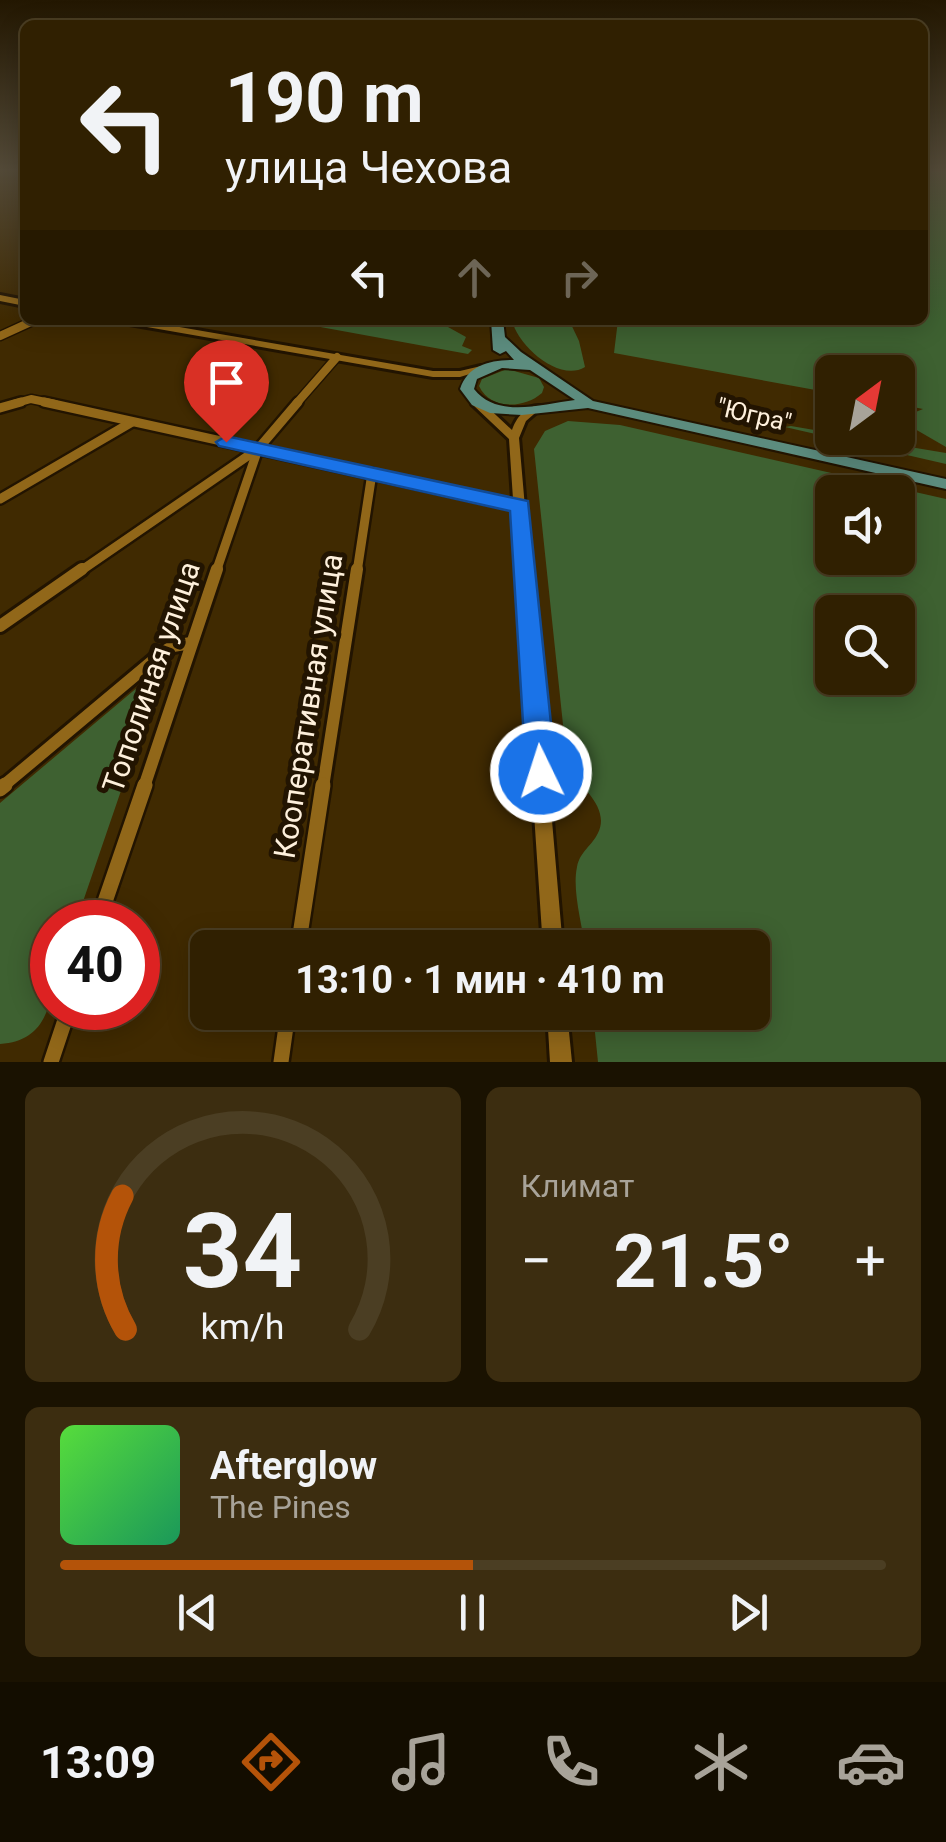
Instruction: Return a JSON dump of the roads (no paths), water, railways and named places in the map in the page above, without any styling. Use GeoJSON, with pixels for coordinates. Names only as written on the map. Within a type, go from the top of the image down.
{"type":"FeatureCollection","features":[{"type":"Feature","properties":{"kind":"highway"},"geometry":{"type":"LineString","coordinates":[[499,325],[502,340],[497,358],[469,380],[471,396],[501,411],[570,403],[610,408]]}},
{"type":"Feature","properties":{"kind":"highway"},"geometry":{"type":"LineString","coordinates":[[502,340],[572,394],[610,408]]}},
{"type":"Feature","properties":{"kind":"highway"},"geometry":{"type":"LineString","coordinates":[[482,369],[510,363],[544,372],[555,392],[538,408]]}},
{"type":"Feature","properties":{"kind":"highway","name":"\"Югра\""},"geometry":{"type":"LineString","coordinates":[[610,408],[946,484]]}},
{"type":"Feature","properties":{"kind":"street"},"geometry":{"type":"LineString","coordinates":[[0,336],[23,325]]}},
{"type":"Feature","properties":{"kind":"street"},"geometry":{"type":"LineString","coordinates":[[153,325],[433,374],[454,381],[514,438]]}},
{"type":"Feature","properties":{"kind":"street"},"geometry":{"type":"LineString","coordinates":[[0,626],[258,448],[338,357]]}},
{"type":"Feature","properties":{"kind":"street"},"geometry":{"type":"LineString","coordinates":[[433,374],[482,369]]}},
{"type":"Feature","properties":{"kind":"street"},"geometry":{"type":"LineString","coordinates":[[0,408],[31,399],[520,506]]}},
{"type":"Feature","properties":{"kind":"street"},"geometry":{"type":"LineString","coordinates":[[538,408],[521,420],[514,438],[552,930]]}},
{"type":"Feature","properties":{"kind":"street"},"geometry":{"type":"LineString","coordinates":[[0,498],[132,422]]}},
{"type":"Feature","properties":{"kind":"street","name":"Тополиная улица"},"geometry":{"type":"LineString","coordinates":[[105,900],[258,448]]}},
{"type":"Feature","properties":{"kind":"street","name":"Кооперативная улица"},"geometry":{"type":"LineString","coordinates":[[301,930],[372,473]]}},
{"type":"Feature","properties":{"kind":"street"},"geometry":{"type":"LineString","coordinates":[[0,788],[162,653],[173,646],[192,643]]}},
{"type":"Feature","properties":{"kind":"street"},"geometry":{"type":"LineString","coordinates":[[51,1062],[62,1030]]}},
{"type":"Feature","properties":{"kind":"street"},"geometry":{"type":"LineString","coordinates":[[281,1062],[285,1030]]}},
{"type":"Feature","properties":{"kind":"street"},"geometry":{"type":"LineString","coordinates":[[558,1030],[561,1062]]}}]}
